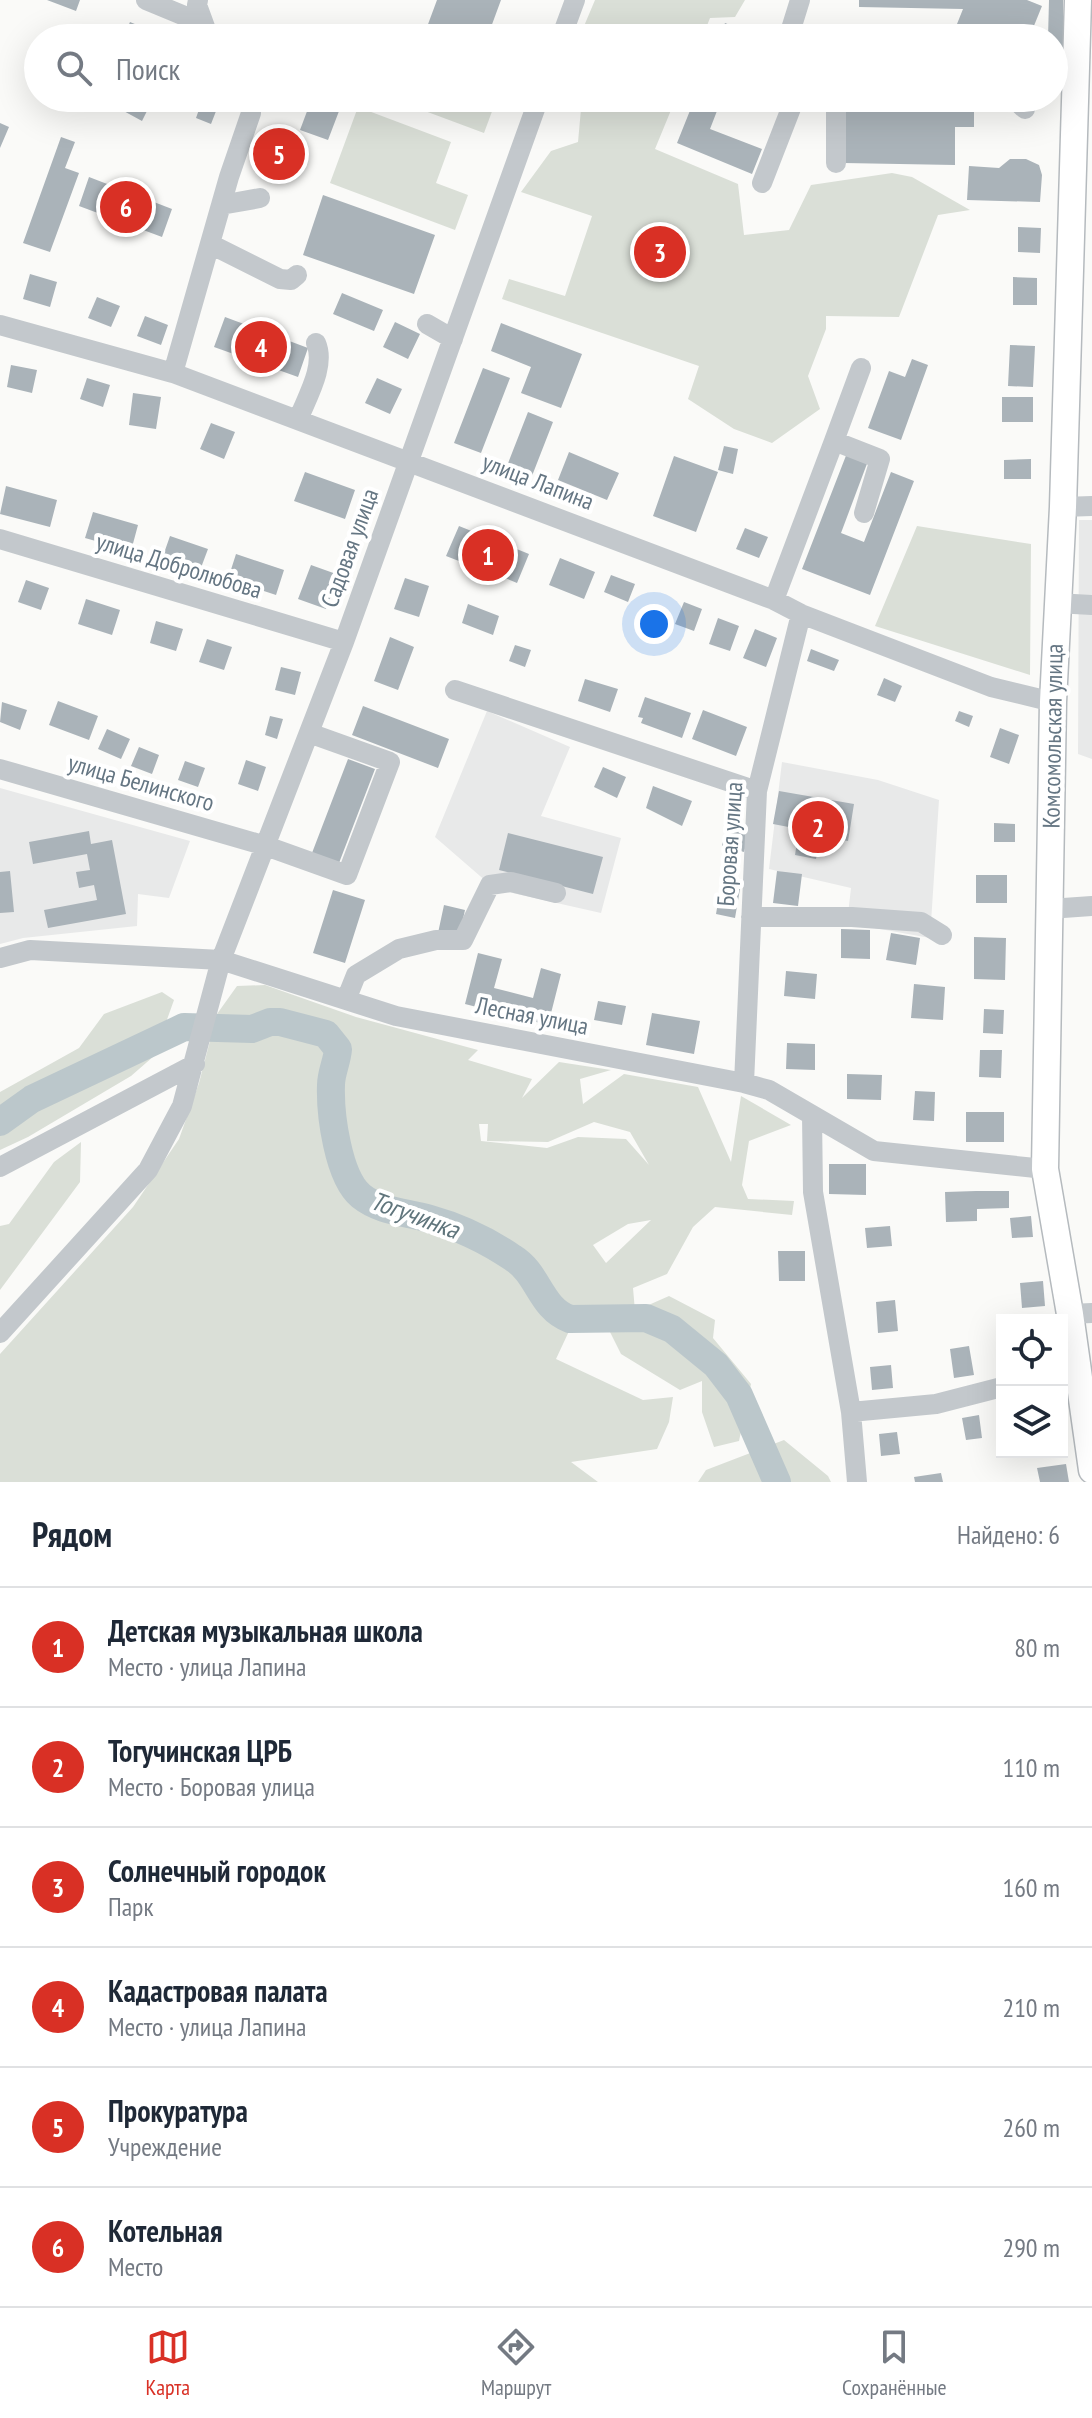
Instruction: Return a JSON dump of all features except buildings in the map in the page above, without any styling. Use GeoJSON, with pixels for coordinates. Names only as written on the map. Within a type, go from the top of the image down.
{"type":"FeatureCollection","features":[{"type":"Feature","properties":{"kind":"main road","name":"Комсомольская улица"},"geometry":{"type":"LineString","coordinates":[[1078,0],[1084,39],[1056,603],[1045,1169],[1081,1313],[1069,1369],[1092,1470]]}},
{"type":"Feature","properties":{"kind":"street"},"geometry":{"type":"LineString","coordinates":[[146,0],[192,24]]}},
{"type":"Feature","properties":{"kind":"street"},"geometry":{"type":"LineString","coordinates":[[198,0],[204,24]]}},
{"type":"Feature","properties":{"kind":"street"},"geometry":{"type":"LineString","coordinates":[[566,24],[575,0]]}},
{"type":"Feature","properties":{"kind":"street"},"geometry":{"type":"LineString","coordinates":[[793,24],[800,0]]}},
{"type":"Feature","properties":{"kind":"street"},"geometry":{"type":"LineString","coordinates":[[173,373],[251,112]]}},
{"type":"Feature","properties":{"kind":"street","name":"Садовая улица"},"geometry":{"type":"LineString","coordinates":[[0,1333],[148,1170],[182,1106],[221,960],[344,642],[534,112]]}},
{"type":"Feature","properties":{"kind":"street"},"geometry":{"type":"LineString","coordinates":[[762,183],[790,112]]}},
{"type":"Feature","properties":{"kind":"street"},"geometry":{"type":"LineString","coordinates":[[836,112],[836,163]]}},
{"type":"Feature","properties":{"kind":"street"},"geometry":{"type":"LineString","coordinates":[[221,205],[260,198]]}},
{"type":"Feature","properties":{"kind":"street"},"geometry":{"type":"LineString","coordinates":[[210,244],[280,279],[291,280],[297,275]]}},
{"type":"Feature","properties":{"kind":"street"},"geometry":{"type":"LineString","coordinates":[[427,324],[453,339]]}},
{"type":"Feature","properties":{"kind":"street","name":"улица Лапина"},"geometry":{"type":"LineString","coordinates":[[0,325],[173,373],[774,600],[801,614],[991,687],[1053,702]]}},
{"type":"Feature","properties":{"kind":"street"},"geometry":{"type":"LineString","coordinates":[[298,420],[318,365],[320,353],[316,343]]}},
{"type":"Feature","properties":{"kind":"street"},"geometry":{"type":"LineString","coordinates":[[774,600],[861,368]]}},
{"type":"Feature","properties":{"kind":"street"},"geometry":{"type":"LineString","coordinates":[[834,441],[880,459],[864,513]]}},
{"type":"Feature","properties":{"kind":"street"},"geometry":{"type":"LineString","coordinates":[[1063,507],[1092,506]]}},
{"type":"Feature","properties":{"kind":"street","name":"улица Добролюбова"},"geometry":{"type":"LineString","coordinates":[[0,539],[344,642]]}},
{"type":"Feature","properties":{"kind":"street"},"geometry":{"type":"LineString","coordinates":[[1056,603],[1092,605]]}},
{"type":"Feature","properties":{"kind":"street","name":"Боровая улица"},"geometry":{"type":"LineString","coordinates":[[744,1083],[757,791],[801,614]]}},
{"type":"Feature","properties":{"kind":"street"},"geometry":{"type":"LineString","coordinates":[[455,690],[757,791]]}},
{"type":"Feature","properties":{"kind":"street","name":"улица Белинского"},"geometry":{"type":"LineString","coordinates":[[0,769],[266,846],[347,875],[390,762],[309,733]]}},
{"type":"Feature","properties":{"kind":"street"},"geometry":{"type":"LineString","coordinates":[[346,1000],[356,975],[399,949],[436,940],[463,940],[490,885],[511,882],[556,893]]}},
{"type":"Feature","properties":{"kind":"street"},"geometry":{"type":"LineString","coordinates":[[1049,909],[1092,906]]}},
{"type":"Feature","properties":{"kind":"street"},"geometry":{"type":"LineString","coordinates":[[751,917],[852,917],[921,922],[942,935]]}},
{"type":"Feature","properties":{"kind":"street","name":"Лесная улица"},"geometry":{"type":"LineString","coordinates":[[0,958],[30,950],[221,960],[396,1016],[769,1090],[874,1151],[1045,1169]]}},
{"type":"Feature","properties":{"kind":"street"},"geometry":{"type":"LineString","coordinates":[[0,1167],[195,1064]]}},
{"type":"Feature","properties":{"kind":"street"},"geometry":{"type":"LineString","coordinates":[[812,1115],[813,1192],[851,1412],[857,1482]]}},
{"type":"Feature","properties":{"kind":"street"},"geometry":{"type":"LineString","coordinates":[[851,1412],[936,1404],[996,1389]]}},
{"type":"Feature","properties":{"kind":"shaded area"},"geometry":{"type":"Polygon","coordinates":[[[595,0],[745,0],[735,17],[710,18],[708,24],[585,24],[595,0]]]}},
{"type":"Feature","properties":{"kind":"shaded area"},"geometry":{"type":"Polygon","coordinates":[[[356,112],[371,112],[451,142],[436,183],[468,195],[455,230],[330,183],[356,112]]]}},
{"type":"Feature","properties":{"kind":"shaded area"},"geometry":{"type":"Polygon","coordinates":[[[428,112],[492,112],[484,133],[428,112]]]}},
{"type":"Feature","properties":{"kind":"shaded area"},"geometry":{"type":"Polygon","coordinates":[[[581,112],[670,112],[655,149],[738,184],[744,235],[789,230],[811,185],[892,173],[912,177],[970,210],[938,215],[899,317],[826,316],[826,329],[808,376],[820,409],[772,443],[734,429],[688,399],[699,366],[502,299],[509,279],[565,296],[592,216],[521,192],[551,151],[578,142],[581,112]]]}},
{"type":"Feature","properties":{"kind":"shaded area"},"geometry":{"type":"Polygon","coordinates":[[[1079,520],[1092,520],[1092,759],[1078,754],[1079,520]]]}},
{"type":"Feature","properties":{"kind":"shaded area"},"geometry":{"type":"Polygon","coordinates":[[[917,526],[1031,544],[1030,675],[875,626],[917,526]]]}},
{"type":"Feature","properties":{"kind":"shaded area"},"geometry":{"type":"Polygon","coordinates":[[[487,711],[570,747],[541,816],[621,838],[601,913],[495,889],[435,837],[487,711]]]}},
{"type":"Feature","properties":{"kind":"shaded area"},"geometry":{"type":"Polygon","coordinates":[[[782,762],[878,780],[939,800],[930,938],[847,923],[851,888],[769,869],[782,762]]]}},
{"type":"Feature","properties":{"kind":"shaded area"},"geometry":{"type":"Polygon","coordinates":[[[0,788],[190,841],[169,898],[138,894],[137,926],[23,938],[0,944],[0,788]]]}},
{"type":"Feature","properties":{"kind":"shaded area"},"geometry":{"type":"Polygon","coordinates":[[[265,985],[356,1017],[478,1050],[468,1060],[532,1079],[522,1098],[559,1062],[611,1070],[580,1079],[583,1104],[624,1074],[698,1087],[731,1162],[741,1096],[791,1125],[749,1141],[742,1185],[748,1199],[794,1201],[792,1215],[715,1207],[693,1227],[667,1274],[633,1288],[635,1311],[669,1296],[715,1320],[713,1338],[751,1384],[739,1441],[714,1447],[702,1412],[702,1381],[680,1390],[621,1354],[607,1326],[570,1329],[556,1359],[643,1400],[673,1397],[669,1422],[657,1449],[571,1462],[598,1482],[0,1482],[0,1354],[133,1207],[179,1139],[199,1083],[217,1014],[237,986],[265,985]],[[594,1122],[548,1142],[487,1141],[488,1124],[479,1124],[481,1141],[547,1148],[578,1137],[626,1139],[649,1165],[630,1132],[594,1122]],[[651,1220],[628,1224],[593,1245],[606,1263],[651,1220]]]}},
{"type":"Feature","properties":{"kind":"shaded area"},"geometry":{"type":"Polygon","coordinates":[[[162,992],[174,1000],[154,1056],[131,1076],[28,1137],[0,1150],[0,1092],[79,1048],[104,1014],[162,992]]]}},
{"type":"Feature","properties":{"kind":"shaded area"},"geometry":{"type":"Polygon","coordinates":[[[81,1142],[80,1182],[0,1290],[0,1226],[9,1224],[54,1162],[81,1142]]]}},
{"type":"Feature","properties":{"kind":"shaded area"},"geometry":{"type":"Polygon","coordinates":[[[784,1440],[828,1476],[831,1482],[698,1482],[706,1470],[784,1440]]]}},
{"type":"Feature","properties":{"kind":"waterway","name":"Тогучинка"},"geometry":{"type":"LineString","coordinates":[[0,1122],[32,1099],[184,1027],[252,1029],[270,1022],[280,1022],[326,1034],[338,1049],[331,1085],[337,1144],[346,1175],[361,1196],[385,1208],[452,1226],[494,1246],[522,1265],[552,1307],[570,1319],[646,1318],[672,1329],[716,1365],[739,1395],[777,1482]]}},
{"type":"Feature","properties":{"kind":"place","name":"Прокуратура"},"geometry":{"type":"Point","coordinates":[279,154]}},
{"type":"Feature","properties":{"kind":"place","name":"Котельная"},"geometry":{"type":"Point","coordinates":[126,207]}},
{"type":"Feature","properties":{"kind":"place","name":"Солнечный городок"},"geometry":{"type":"Point","coordinates":[660,252]}},
{"type":"Feature","properties":{"kind":"place","name":"Кадастровая палата"},"geometry":{"type":"Point","coordinates":[261,347]}},
{"type":"Feature","properties":{"kind":"place","name":"Детская музыкальная школа"},"geometry":{"type":"Point","coordinates":[488,555]}},
{"type":"Feature","properties":{"kind":"place","name":"Тогучинская ЦРБ"},"geometry":{"type":"Point","coordinates":[818,827]}}]}
